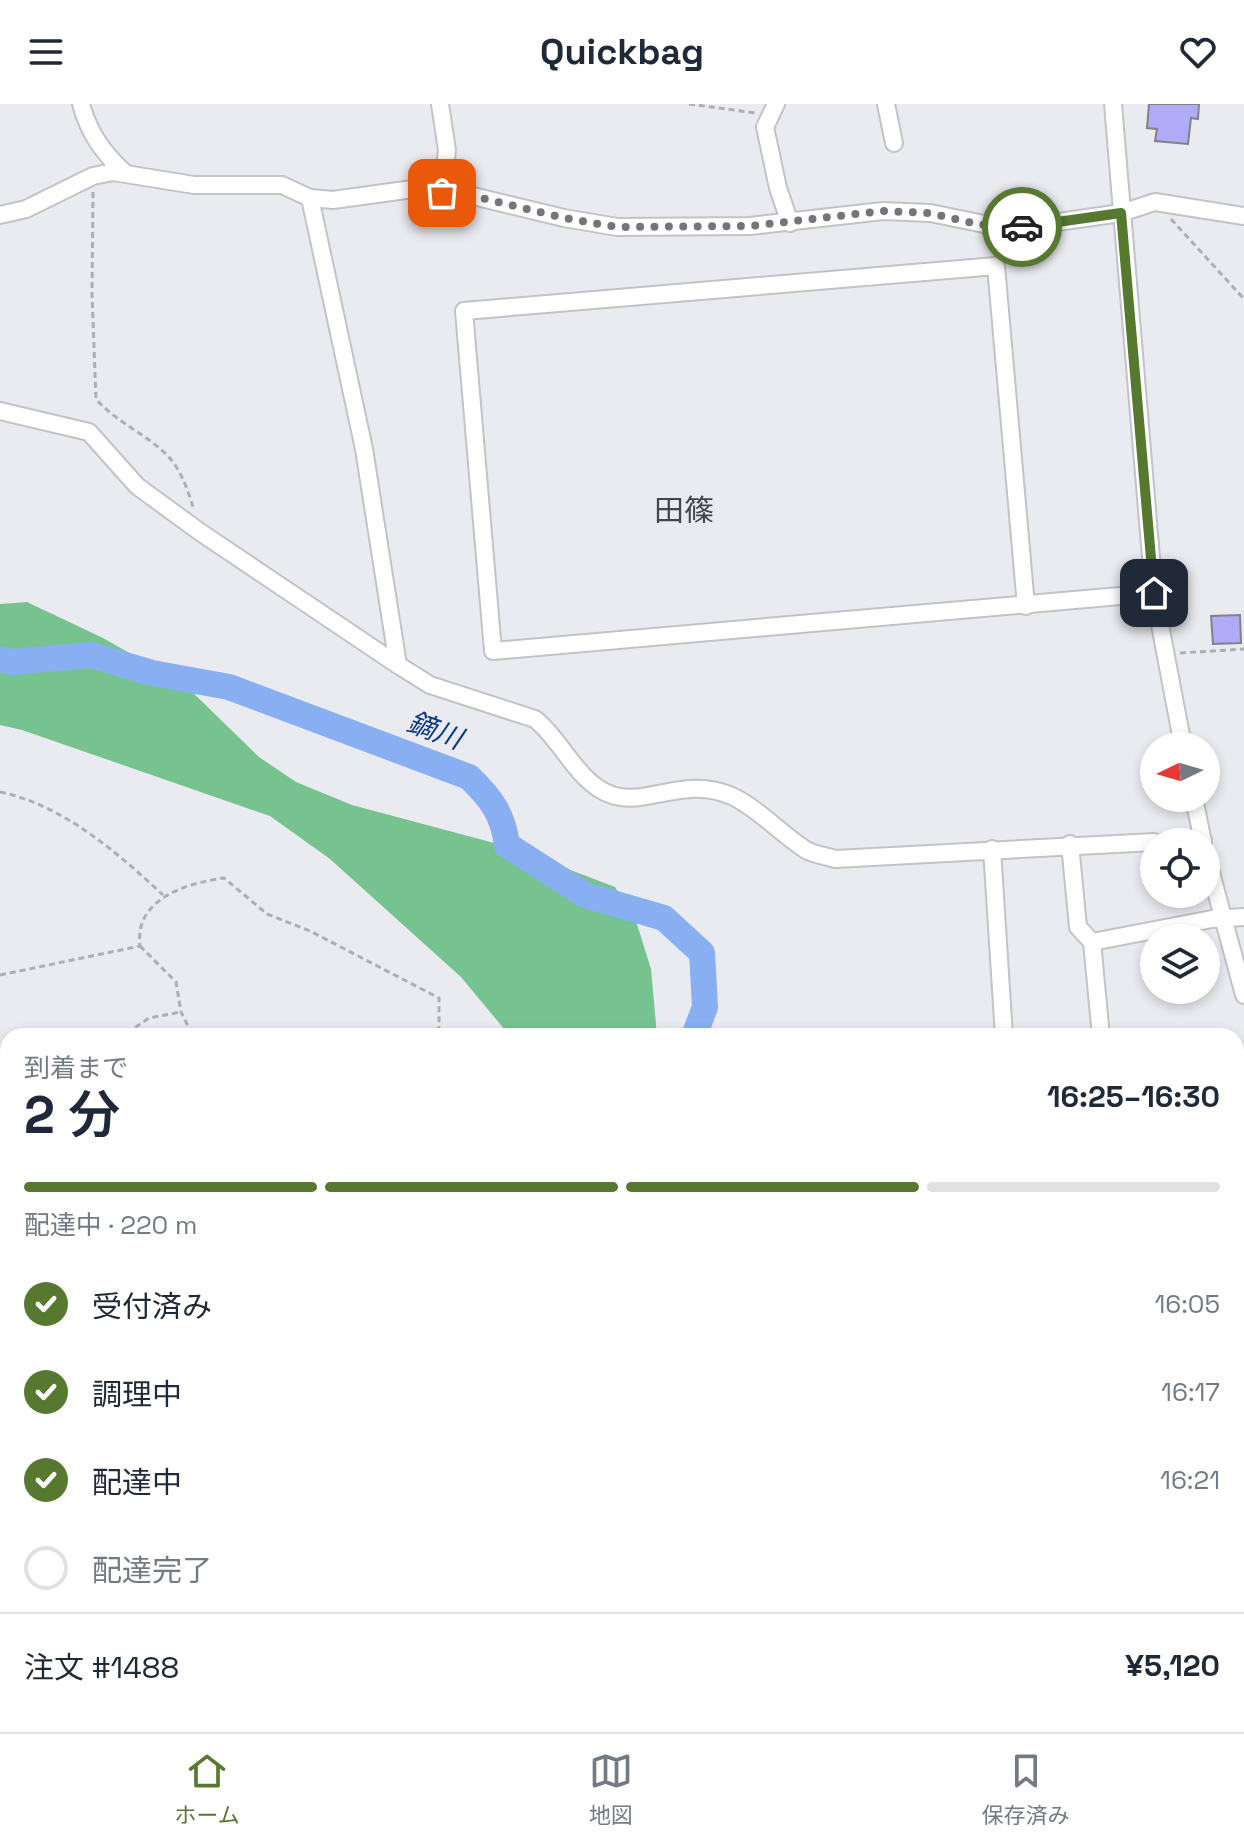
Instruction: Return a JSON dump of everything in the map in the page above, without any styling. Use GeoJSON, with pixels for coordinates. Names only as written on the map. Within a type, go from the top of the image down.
{"type":"FeatureCollection","features":[{"type":"Feature","properties":{"kind":"street"},"geometry":{"type":"LineString","coordinates":[[81,104],[102,152],[125,173]]}},
{"type":"Feature","properties":{"kind":"street"},"geometry":{"type":"LineString","coordinates":[[440,104],[447,150],[442,193]]}},
{"type":"Feature","properties":{"kind":"street"},"geometry":{"type":"LineString","coordinates":[[886,104],[894,143]]}},
{"type":"Feature","properties":{"kind":"street"},"geometry":{"type":"LineString","coordinates":[[1113,104],[1154,593],[1180,732]]}},
{"type":"Feature","properties":{"kind":"street"},"geometry":{"type":"LineString","coordinates":[[774,109],[765,127],[778,188],[790,223]]}},
{"type":"Feature","properties":{"kind":"street"},"geometry":{"type":"LineString","coordinates":[[0,215],[26,209],[93,176],[125,173],[194,185],[282,185],[310,198],[333,200],[413,189],[473,196],[617,227],[750,226],[899,212],[930,213],[1009,229],[1121,213],[1155,202],[1244,216]]}},
{"type":"Feature","properties":{"kind":"street"},"geometry":{"type":"LineString","coordinates":[[310,198],[364,449],[398,665]]}},
{"type":"Feature","properties":{"kind":"street"},"geometry":{"type":"LineString","coordinates":[[1026,606],[996,266],[464,311],[493,651],[1026,606],[1154,593]]}},
{"type":"Feature","properties":{"kind":"street"},"geometry":{"type":"LineString","coordinates":[[0,411],[89,432],[137,486],[192,527],[430,685],[535,719],[549,730],[595,786],[611,795],[626,798],[707,787],[735,798],[809,851],[835,859],[1140,842]]}},
{"type":"Feature","properties":{"kind":"street"},"geometry":{"type":"LineString","coordinates":[[1070,844],[1078,927],[1092,942],[1100,1028]]}},
{"type":"Feature","properties":{"kind":"street"},"geometry":{"type":"LineString","coordinates":[[992,849],[1003,1028]]}},
{"type":"Feature","properties":{"kind":"street"},"geometry":{"type":"LineString","coordinates":[[1220,906],[1244,995]]}},
{"type":"Feature","properties":{"kind":"street"},"geometry":{"type":"LineString","coordinates":[[1092,942],[1223,917],[1244,917]]}},
{"type":"Feature","properties":{"kind":"path"},"geometry":{"type":"LineString","coordinates":[[689,104],[774,109]]}},
{"type":"Feature","properties":{"kind":"path"},"geometry":{"type":"LineString","coordinates":[[93,176],[92,294],[96,399],[106,410],[169,456],[187,487],[194,511],[192,527]]}},
{"type":"Feature","properties":{"kind":"path"},"geometry":{"type":"LineString","coordinates":[[1155,202],[1244,299]]}},
{"type":"Feature","properties":{"kind":"path"},"geometry":{"type":"LineString","coordinates":[[1164,655],[1244,649]]}},
{"type":"Feature","properties":{"kind":"path"},"geometry":{"type":"LineString","coordinates":[[0,792],[26,799],[104,843],[163,895]]}},
{"type":"Feature","properties":{"kind":"path"},"geometry":{"type":"LineString","coordinates":[[189,1028],[181,1012],[176,982],[140,946],[138,936],[143,923],[163,895],[195,882],[224,878],[267,914],[310,931],[439,998],[439,1028]]}},
{"type":"Feature","properties":{"kind":"path"},"geometry":{"type":"LineString","coordinates":[[0,975],[140,946]]}},
{"type":"Feature","properties":{"kind":"path"},"geometry":{"type":"LineString","coordinates":[[134,1028],[149,1018],[181,1012]]}},
{"type":"Feature","properties":{"kind":"green space"},"geometry":{"type":"Polygon","coordinates":[[[27,602],[103,638],[184,684],[259,757],[296,782],[352,805],[513,848],[615,887],[636,921],[651,969],[656,1028],[503,1028],[461,977],[330,859],[270,816],[0,725],[0,604],[27,602]]]}},
{"type":"Feature","properties":{"kind":"building"},"geometry":{"type":"Polygon","coordinates":[[[1149,104],[1199,104],[1198,119],[1191,118],[1188,144],[1155,141],[1157,129],[1147,128],[1149,104]]]}},
{"type":"Feature","properties":{"kind":"building"},"geometry":{"type":"Polygon","coordinates":[[[1240,615],[1241,643],[1213,644],[1211,616],[1240,615]]]}},
{"type":"Feature","properties":{"kind":"waterway","name":"鏑川"},"geometry":{"type":"LineString","coordinates":[[0,659],[11,662],[91,655],[152,673],[229,687],[469,777],[495,807],[507,845],[585,895],[664,918],[702,953],[705,1007],[697,1028]]}},
{"type":"Feature","properties":{"kind":"way so far"},"geometry":{"type":"LineString","coordinates":[[442,193],[473,196],[617,227],[750,226],[883,211],[930,213],[1009,229],[1022,227]]}},
{"type":"Feature","properties":{"kind":"district","name":"田篠"},"geometry":{"type":"Point","coordinates":[684,510]}},
{"type":"Feature","properties":{"kind":"route"},"geometry":{"type":"LineString","coordinates":[[1022,227],[1121,213],[1154,593]]}}]}
